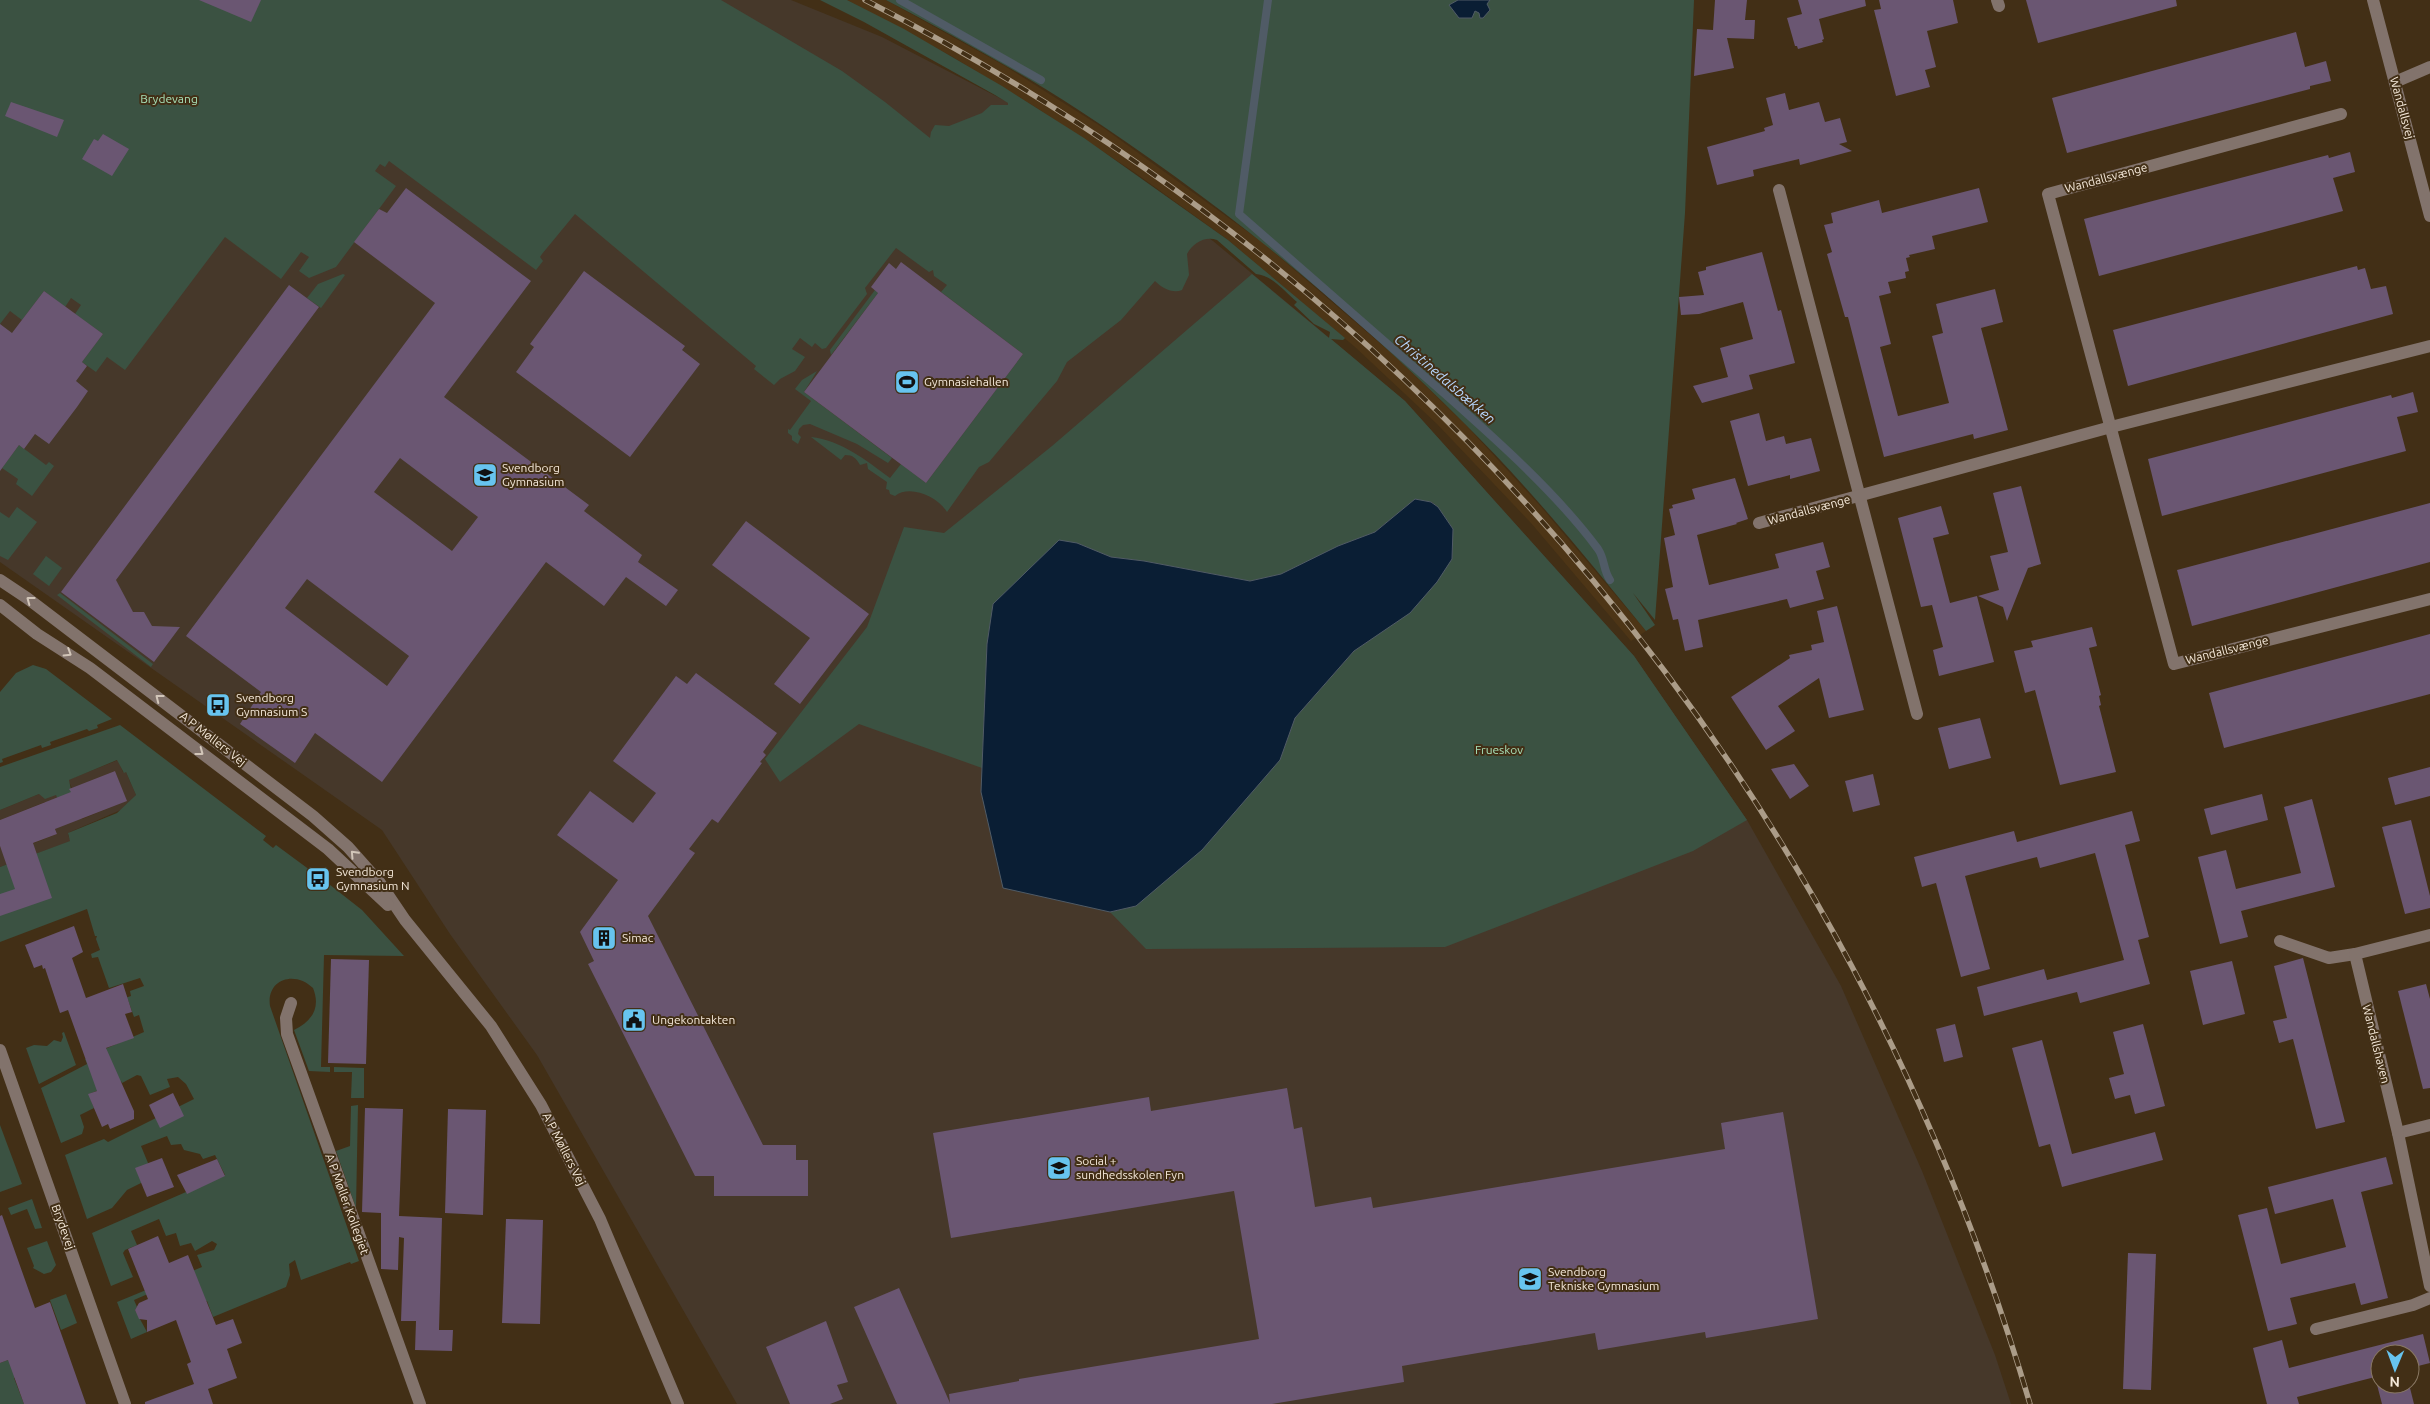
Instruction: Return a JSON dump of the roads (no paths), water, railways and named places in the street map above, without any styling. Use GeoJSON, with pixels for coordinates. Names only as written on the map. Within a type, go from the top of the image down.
{"type":"FeatureCollection","features":[{"type":"Feature","properties":{"kind":"street","name":"Wandallsvej"},"geometry":{"type":"LineString","coordinates":[[2373,0],[2430,216]]}},
{"type":"Feature","properties":{"kind":"street"},"geometry":{"type":"LineString","coordinates":[[2395,82],[2430,67]]}},
{"type":"Feature","properties":{"kind":"street","name":"Wandallsvænge"},"geometry":{"type":"LineString","coordinates":[[2341,114],[2048,194],[2174,664],[2430,599]]}},
{"type":"Feature","properties":{"kind":"street","name":"Wandallsvænge"},"geometry":{"type":"LineString","coordinates":[[1779,190],[1917,714]]}},
{"type":"Feature","properties":{"kind":"street","name":"Wandallsvænge"},"geometry":{"type":"LineString","coordinates":[[1759,523],[2111,427],[2430,346]]}},
{"type":"Feature","properties":{"kind":"street","name":"A P Møllers Vej"},"geometry":{"type":"LineString","coordinates":[[0,580],[144,686],[324,824],[367,868],[405,920],[491,1026],[541,1105],[600,1220],[678,1404]]}},
{"type":"Feature","properties":{"kind":"street","name":"A P Møllers Vej"},"geometry":{"type":"LineString","coordinates":[[0,605],[37,634],[90,668],[328,849],[405,920]]}},
{"type":"Feature","properties":{"kind":"street"},"geometry":{"type":"LineString","coordinates":[[2280,941],[2329,958],[2355,954],[2430,935]]}},
{"type":"Feature","properties":{"kind":"street","name":"Wandallshaven"},"geometry":{"type":"LineString","coordinates":[[2355,954],[2398,1133],[2430,1286]]}},
{"type":"Feature","properties":{"kind":"street","name":"A P Møller Kollegiet"},"geometry":{"type":"LineString","coordinates":[[291,1003],[286,1018],[287,1034],[420,1404]]}},
{"type":"Feature","properties":{"kind":"street","name":"Brydevej"},"geometry":{"type":"LineString","coordinates":[[0,1050],[126,1404]]}},
{"type":"Feature","properties":{"kind":"street"},"geometry":{"type":"LineString","coordinates":[[2398,1133],[2430,1125]]}},
{"type":"Feature","properties":{"kind":"street"},"geometry":{"type":"LineString","coordinates":[[2316,1329],[2414,1305],[2430,1298]]}},
{"type":"Feature","properties":{"kind":"water"},"geometry":{"type":"Polygon","coordinates":[[[1458,0],[1490,0],[1487,4],[1490,10],[1483,18],[1480,18],[1479,13],[1475,11],[1472,18],[1459,18],[1449,5],[1458,0]]]}},
{"type":"Feature","properties":{"kind":"water"},"geometry":{"type":"Polygon","coordinates":[[[1415,499],[1431,502],[1438,507],[1453,529],[1452,559],[1437,582],[1410,613],[1354,651],[1295,718],[1280,760],[1202,850],[1136,906],[1110,912],[1003,888],[981,792],[987,644],[993,604],[1059,540],[1077,543],[1111,557],[1144,561],[1250,581],[1281,574],[1338,546],[1375,532],[1415,499]]]}},
{"type":"Feature","properties":{"kind":"waterway"},"geometry":{"type":"LineString","coordinates":[[900,0],[1041,80]]}},
{"type":"Feature","properties":{"kind":"waterway","name":"Christinedalsbækken"},"geometry":{"type":"LineString","coordinates":[[1268,0],[1239,214],[1480,425],[1543,485],[1598,549],[1610,580]]}},
{"type":"Feature","properties":{"kind":"railway"},"geometry":{"type":"LineString","coordinates":[[865,0],[1071,119],[1262,256],[1436,410],[1593,581],[1732,766],[1852,966],[1951,1179],[2030,1404]]}},
{"type":"Feature","properties":{"kind":"place","name":"Gymnasiehallen"},"geometry":{"type":"Point","coordinates":[907,382]}},
{"type":"Feature","properties":{"kind":"place","name":"Svendborg Gymnasium"},"geometry":{"type":"Point","coordinates":[485,475]}},
{"type":"Feature","properties":{"kind":"place","name":"Svendborg Gymnasium S"},"geometry":{"type":"Point","coordinates":[218,705]}},
{"type":"Feature","properties":{"kind":"place","name":"Svendborg Gymnasium N"},"geometry":{"type":"Point","coordinates":[318,879]}},
{"type":"Feature","properties":{"kind":"place","name":"Simac"},"geometry":{"type":"Point","coordinates":[604,938]}},
{"type":"Feature","properties":{"kind":"place","name":"Ungekontakten"},"geometry":{"type":"Point","coordinates":[634,1020]}},
{"type":"Feature","properties":{"kind":"place","name":"Social + sundhedsskolen Fyn"},"geometry":{"type":"Point","coordinates":[1059,1168]}},
{"type":"Feature","properties":{"kind":"place","name":"Svendborg Tekniske Gymnasium"},"geometry":{"type":"Point","coordinates":[1530,1279]}},
{"type":"Feature","properties":{"kind":"park label","name":"Brydevang"},"geometry":{"type":"Point","coordinates":[169,99]}},
{"type":"Feature","properties":{"kind":"park label","name":"Frueskov"},"geometry":{"type":"Point","coordinates":[1499,750]}}]}
